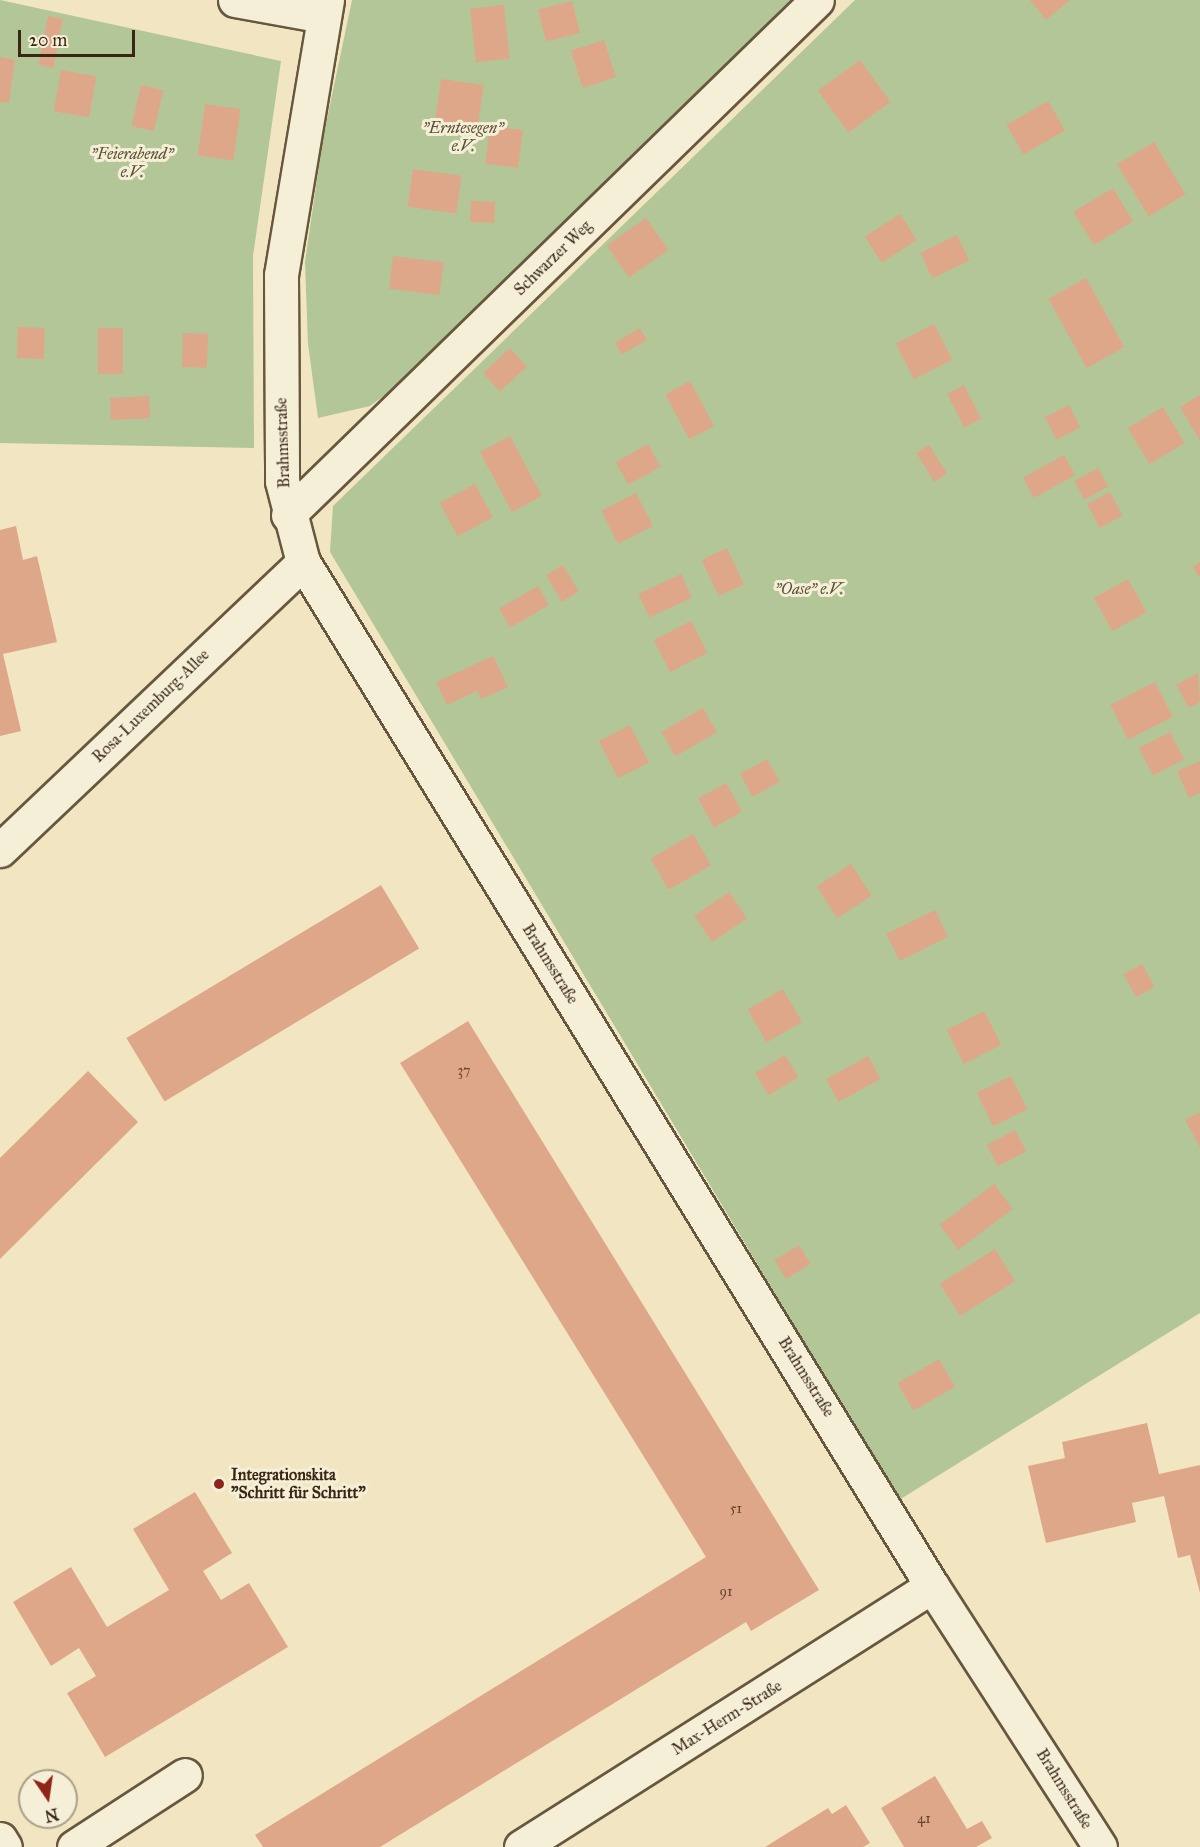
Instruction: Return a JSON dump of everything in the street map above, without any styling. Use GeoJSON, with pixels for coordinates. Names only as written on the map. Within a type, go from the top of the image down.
{"type":"FeatureCollection","features":[{"type":"Feature","properties":{"kind":"street"},"geometry":{"type":"LineString","coordinates":[[236,0],[325,8]]}},
{"type":"Feature","properties":{"kind":"street","name":"Schwarzer Weg"},"geometry":{"type":"LineString","coordinates":[[288,515],[817,0]]}},
{"type":"Feature","properties":{"kind":"street","name":"Brahmsstraße"},"geometry":{"type":"LineString","coordinates":[[325,8],[281,275],[282,481],[288,515],[303,562],[932,1586],[1100,1847]]}},
{"type":"Feature","properties":{"kind":"street","name":"Rosa-Luxemburg-Allee"},"geometry":{"type":"LineString","coordinates":[[0,850],[303,562]]}},
{"type":"Feature","properties":{"kind":"street","name":"Max-Herm-Straße"},"geometry":{"type":"LineString","coordinates":[[521,1847],[932,1586]]}},
{"type":"Feature","properties":{"kind":"street"},"geometry":{"type":"LineString","coordinates":[[74,1847],[185,1775]]}},
{"type":"Feature","properties":{"kind":"street"},"geometry":{"type":"LineString","coordinates":[[0,1839],[5,1847]]}},
{"type":"Feature","properties":{"kind":"green space","name":"\"Feierabend\" e.V."},"geometry":{"type":"Polygon","coordinates":[[[0,0],[281,61],[253,256],[254,448],[0,443],[0,0]]]}},
{"type":"Feature","properties":{"kind":"green space","name":"\"Erntesegen\" e.V."},"geometry":{"type":"Polygon","coordinates":[[[352,0],[796,0],[452,345],[370,406],[318,418],[308,344],[305,262],[323,138],[352,0]]]}},
{"type":"Feature","properties":{"kind":"green space","name":"\"Oase\" e.V."},"geometry":{"type":"Polygon","coordinates":[[[855,0],[1200,0],[1200,1313],[899,1500],[330,552],[333,506],[855,0]]]}},
{"type":"Feature","properties":{"kind":"building"},"geometry":{"type":"Polygon","coordinates":[[[1030,0],[1070,0],[1046,20],[1030,0]]]}},
{"type":"Feature","properties":{"kind":"building"},"geometry":{"type":"Polygon","coordinates":[[[572,1],[580,33],[546,41],[538,9],[572,1]]]}},
{"type":"Feature","properties":{"kind":"building"},"geometry":{"type":"Polygon","coordinates":[[[504,5],[510,59],[476,62],[470,9],[504,5]]]}},
{"type":"Feature","properties":{"kind":"building"},"geometry":{"type":"Polygon","coordinates":[[[48,16],[63,19],[53,68],[38,65],[48,16]]]}},
{"type":"Feature","properties":{"kind":"building"},"geometry":{"type":"Polygon","coordinates":[[[604,40],[616,77],[583,88],[571,51],[604,40]]]}},
{"type":"Feature","properties":{"kind":"building"},"geometry":{"type":"Polygon","coordinates":[[[0,57],[15,60],[9,103],[0,102],[0,57]]]}},
{"type":"Feature","properties":{"kind":"building"},"geometry":{"type":"Polygon","coordinates":[[[860,60],[891,102],[848,133],[818,91],[860,60]]]}},
{"type":"Feature","properties":{"kind":"building"},"geometry":{"type":"Polygon","coordinates":[[[61,70],[96,76],[89,118],[54,111],[61,70]]]}},
{"type":"Feature","properties":{"kind":"building"},"geometry":{"type":"Polygon","coordinates":[[[441,79],[484,85],[477,134],[434,128],[441,79]]]}},
{"type":"Feature","properties":{"kind":"building"},"geometry":{"type":"Polygon","coordinates":[[[141,85],[163,90],[154,131],[132,126],[141,85]]]}},
{"type":"Feature","properties":{"kind":"building"},"geometry":{"type":"Polygon","coordinates":[[[1048,101],[1065,130],[1023,154],[1006,125],[1048,101]]]}},
{"type":"Feature","properties":{"kind":"building"},"geometry":{"type":"Polygon","coordinates":[[[205,104],[241,109],[233,161],[198,155],[205,104]]]}},
{"type":"Feature","properties":{"kind":"building"},"geometry":{"type":"Polygon","coordinates":[[[490,126],[523,130],[518,168],[485,164],[490,126]]]}},
{"type":"Feature","properties":{"kind":"building"},"geometry":{"type":"Polygon","coordinates":[[[1154,142],[1185,194],[1149,216],[1117,164],[1154,142]]]}},
{"type":"Feature","properties":{"kind":"building"},"geometry":{"type":"Polygon","coordinates":[[[413,169],[462,176],[456,213],[408,207],[413,169]]]}},
{"type":"Feature","properties":{"kind":"building"},"geometry":{"type":"Polygon","coordinates":[[[1113,188],[1133,221],[1094,245],[1074,212],[1113,188]]]}},
{"type":"Feature","properties":{"kind":"building"},"geometry":{"type":"Polygon","coordinates":[[[471,201],[495,202],[494,223],[470,222],[471,201]]]}},
{"type":"Feature","properties":{"kind":"building"},"geometry":{"type":"Polygon","coordinates":[[[900,214],[917,240],[882,263],[865,237],[900,214]]]}},
{"type":"Feature","properties":{"kind":"building"},"geometry":{"type":"Polygon","coordinates":[[[646,218],[668,250],[629,277],[607,246],[646,218]]]}},
{"type":"Feature","properties":{"kind":"building"},"geometry":{"type":"Polygon","coordinates":[[[957,235],[969,260],[932,278],[920,253],[957,235]]]}},
{"type":"Feature","properties":{"kind":"building"},"geometry":{"type":"Polygon","coordinates":[[[393,256],[444,262],[440,295],[389,289],[393,256]]]}},
{"type":"Feature","properties":{"kind":"building"},"geometry":{"type":"Polygon","coordinates":[[[1086,278],[1124,347],[1087,368],[1048,299],[1086,278]]]}},
{"type":"Feature","properties":{"kind":"building"},"geometry":{"type":"Polygon","coordinates":[[[934,324],[952,360],[914,379],[896,344],[934,324]]]}},
{"type":"Feature","properties":{"kind":"building"},"geometry":{"type":"Polygon","coordinates":[[[18,327],[45,328],[44,359],[17,358],[18,327]]]}},
{"type":"Feature","properties":{"kind":"building"},"geometry":{"type":"Polygon","coordinates":[[[98,328],[123,328],[123,374],[98,374],[98,328]]]}},
{"type":"Feature","properties":{"kind":"building"},"geometry":{"type":"Polygon","coordinates":[[[640,328],[647,340],[622,355],[615,342],[640,328]]]}},
{"type":"Feature","properties":{"kind":"building"},"geometry":{"type":"Polygon","coordinates":[[[183,333],[208,334],[207,368],[182,367],[183,333]]]}},
{"type":"Feature","properties":{"kind":"building"},"geometry":{"type":"Polygon","coordinates":[[[510,348],[527,366],[500,392],[483,373],[510,348]]]}},
{"type":"Feature","properties":{"kind":"building"},"geometry":{"type":"Polygon","coordinates":[[[690,381],[714,426],[689,439],[665,394],[690,381]]]}},
{"type":"Feature","properties":{"kind":"building"},"geometry":{"type":"Polygon","coordinates":[[[964,385],[981,419],[964,427],[947,394],[964,385]]]}},
{"type":"Feature","properties":{"kind":"building"},"geometry":{"type":"Polygon","coordinates":[[[1200,395],[1200,441],[1180,407],[1200,395]]]}},
{"type":"Feature","properties":{"kind":"building"},"geometry":{"type":"Polygon","coordinates":[[[149,396],[150,418],[111,420],[110,398],[149,396]]]}},
{"type":"Feature","properties":{"kind":"building"},"geometry":{"type":"Polygon","coordinates":[[[1069,405],[1080,427],[1056,440],[1045,417],[1069,405]]]}},
{"type":"Feature","properties":{"kind":"building"},"geometry":{"type":"Polygon","coordinates":[[[1163,407],[1185,443],[1149,464],[1128,428],[1163,407]]]}},
{"type":"Feature","properties":{"kind":"building"},"geometry":{"type":"Polygon","coordinates":[[[510,436],[542,496],[512,512],[480,452],[510,436]]]}},
{"type":"Feature","properties":{"kind":"building"},"geometry":{"type":"Polygon","coordinates":[[[648,444],[661,467],[628,485],[616,462],[648,444]]]}},
{"type":"Feature","properties":{"kind":"building"},"geometry":{"type":"Polygon","coordinates":[[[929,445],[947,474],[934,482],[916,453],[929,445]]]}},
{"type":"Feature","properties":{"kind":"building"},"geometry":{"type":"Polygon","coordinates":[[[1064,455],[1075,475],[1034,498],[1023,478],[1064,455]]]}},
{"type":"Feature","properties":{"kind":"building"},"geometry":{"type":"Polygon","coordinates":[[[1098,468],[1108,486],[1085,499],[1074,481],[1098,468]]]}},
{"type":"Feature","properties":{"kind":"building"},"geometry":{"type":"Polygon","coordinates":[[[475,484],[493,518],[458,536],[440,503],[475,484]]]}},
{"type":"Feature","properties":{"kind":"building"},"geometry":{"type":"Polygon","coordinates":[[[1110,492],[1123,516],[1100,528],[1087,504],[1110,492]]]}},
{"type":"Feature","properties":{"kind":"building"},"geometry":{"type":"Polygon","coordinates":[[[636,493],[653,526],[618,544],[601,511],[636,493]]]}},
{"type":"Feature","properties":{"kind":"building"},"geometry":{"type":"Polygon","coordinates":[[[16,526],[23,560],[37,556],[57,642],[3,654],[21,731],[0,736],[0,530],[16,526]]]}},
{"type":"Feature","properties":{"kind":"building"},"geometry":{"type":"Polygon","coordinates":[[[727,548],[744,584],[719,596],[702,560],[727,548]]]}},
{"type":"Feature","properties":{"kind":"building"},"geometry":{"type":"Polygon","coordinates":[[[1200,562],[1200,578],[1193,567],[1200,562]]]}},
{"type":"Feature","properties":{"kind":"building"},"geometry":{"type":"Polygon","coordinates":[[[563,565],[579,592],[562,602],[546,575],[563,565]]]}},
{"type":"Feature","properties":{"kind":"building"},"geometry":{"type":"Polygon","coordinates":[[[681,574],[692,598],[649,617],[638,594],[681,574]]]}},
{"type":"Feature","properties":{"kind":"building"},"geometry":{"type":"Polygon","coordinates":[[[1128,579],[1146,612],[1112,631],[1094,598],[1128,579]]]}},
{"type":"Feature","properties":{"kind":"building"},"geometry":{"type":"Polygon","coordinates":[[[538,586],[549,605],[510,628],[499,608],[538,586]]]}},
{"type":"Feature","properties":{"kind":"building"},"geometry":{"type":"Polygon","coordinates":[[[691,621],[707,653],[670,672],[654,640],[691,621]]]}},
{"type":"Feature","properties":{"kind":"building"},"geometry":{"type":"Polygon","coordinates":[[[493,656],[508,687],[481,699],[477,691],[447,705],[436,682],[493,656]]]}},
{"type":"Feature","properties":{"kind":"building"},"geometry":{"type":"Polygon","coordinates":[[[1198,673],[1200,702],[1189,708],[1176,685],[1198,673]]]}},
{"type":"Feature","properties":{"kind":"building"},"geometry":{"type":"Polygon","coordinates":[[[1155,682],[1173,717],[1128,739],[1110,705],[1155,682]]]}},
{"type":"Feature","properties":{"kind":"building"},"geometry":{"type":"Polygon","coordinates":[[[703,708],[717,732],[675,756],[661,732],[703,708]]]}},
{"type":"Feature","properties":{"kind":"building"},"geometry":{"type":"Polygon","coordinates":[[[630,725],[649,762],[618,778],[599,741],[630,725]]]}},
{"type":"Feature","properties":{"kind":"building"},"geometry":{"type":"Polygon","coordinates":[[[1170,732],[1184,760],[1153,776],[1139,748],[1170,732]]]}},
{"type":"Feature","properties":{"kind":"building"},"geometry":{"type":"Polygon","coordinates":[[[767,759],[780,782],[752,797],[740,774],[767,759]]]}},
{"type":"Feature","properties":{"kind":"building"},"geometry":{"type":"Polygon","coordinates":[[[1200,761],[1200,793],[1189,798],[1177,771],[1200,761]]]}},
{"type":"Feature","properties":{"kind":"building"},"geometry":{"type":"Polygon","coordinates":[[[726,783],[742,812],[714,827],[698,799],[726,783]]]}},
{"type":"Feature","properties":{"kind":"building"},"geometry":{"type":"Polygon","coordinates":[[[693,834],[711,865],[669,890],[651,859],[693,834]]]}},
{"type":"Feature","properties":{"kind":"building"},"geometry":{"type":"Polygon","coordinates":[[[851,864],[872,896],[837,918],[817,886],[851,864]]]}},
{"type":"Feature","properties":{"kind":"building"},"geometry":{"type":"Polygon","coordinates":[[[381,885],[419,948],[165,1101],[126,1038],[381,885]]]}},
{"type":"Feature","properties":{"kind":"building"},"geometry":{"type":"Polygon","coordinates":[[[729,892],[747,919],[712,942],[694,915],[729,892]]]}},
{"type":"Feature","properties":{"kind":"building"},"geometry":{"type":"Polygon","coordinates":[[[935,910],[948,937],[900,961],[886,934],[935,910]]]}},
{"type":"Feature","properties":{"kind":"building"},"geometry":{"type":"Polygon","coordinates":[[[1142,964],[1155,987],[1136,997],[1124,974],[1142,964]]]}},
{"type":"Feature","properties":{"kind":"building"},"geometry":{"type":"Polygon","coordinates":[[[783,989],[802,1022],[766,1042],[747,1010],[783,989]]]}},
{"type":"Feature","properties":{"kind":"building"},"geometry":{"type":"Polygon","coordinates":[[[984,1011],[1001,1045],[964,1064],[947,1030],[984,1011]]]}},
{"type":"Feature","properties":{"kind":"building"},"geometry":{"type":"Polygon","coordinates":[[[468,1021],[819,1590],[751,1631],[746,1622],[380,1847],[263,1847],[255,1835],[706,1557],[400,1063],[468,1021]]]}},
{"type":"Feature","properties":{"kind":"building"},"geometry":{"type":"Polygon","coordinates":[[[785,1055],[798,1077],[768,1095],[755,1073],[785,1055]]]}},
{"type":"Feature","properties":{"kind":"building"},"geometry":{"type":"Polygon","coordinates":[[[868,1056],[881,1079],[839,1102],[826,1079],[868,1056]]]}},
{"type":"Feature","properties":{"kind":"building"},"geometry":{"type":"Polygon","coordinates":[[[88,1071],[138,1122],[0,1259],[0,1158],[88,1071]]]}},
{"type":"Feature","properties":{"kind":"building"},"geometry":{"type":"Polygon","coordinates":[[[1011,1076],[1027,1109],[993,1126],[977,1093],[1011,1076]]]}},
{"type":"Feature","properties":{"kind":"building"},"geometry":{"type":"Polygon","coordinates":[[[1200,1112],[1200,1147],[1185,1120],[1200,1112]]]}},
{"type":"Feature","properties":{"kind":"building"},"geometry":{"type":"Polygon","coordinates":[[[1015,1130],[1026,1151],[998,1166],[987,1145],[1015,1130]]]}},
{"type":"Feature","properties":{"kind":"building"},"geometry":{"type":"Polygon","coordinates":[[[994,1184],[1013,1209],[958,1250],[940,1225],[994,1184]]]}},
{"type":"Feature","properties":{"kind":"building"},"geometry":{"type":"Polygon","coordinates":[[[799,1245],[811,1264],[786,1279],[774,1260],[799,1245]]]}},
{"type":"Feature","properties":{"kind":"building"},"geometry":{"type":"Polygon","coordinates":[[[995,1249],[1015,1281],[960,1316],[940,1283],[995,1249]]]}},
{"type":"Feature","properties":{"kind":"building"},"geometry":{"type":"Polygon","coordinates":[[[939,1359],[955,1387],[913,1411],[897,1383],[939,1359]]]}},
{"type":"Feature","properties":{"kind":"building"},"geometry":{"type":"Polygon","coordinates":[[[1147,1423],[1159,1474],[1200,1465],[1200,1593],[1190,1555],[1178,1558],[1164,1496],[1132,1503],[1136,1522],[1046,1543],[1028,1466],[1065,1458],[1062,1442],[1147,1423]]]}},
{"type":"Feature","properties":{"kind":"building"},"geometry":{"type":"Polygon","coordinates":[[[195,1492],[232,1553],[203,1571],[221,1600],[249,1583],[288,1647],[105,1757],[67,1693],[96,1676],[79,1648],[51,1666],[13,1602],[71,1567],[107,1627],[169,1590],[133,1529],[195,1492]]]}},
{"type":"Feature","properties":{"kind":"building"},"geometry":{"type":"Polygon","coordinates":[[[935,1776],[967,1829],[982,1821],[992,1838],[976,1847],[904,1847],[881,1808],[935,1776]]]}},
{"type":"Feature","properties":{"kind":"building"},"geometry":{"type":"Polygon","coordinates":[[[846,1805],[870,1843],[863,1847],[765,1847],[828,1808],[832,1814],[846,1805]]]}},
{"type":"Feature","properties":{"kind":"place","name":"Integrationskita \"Schritt für Schritt\""},"geometry":{"type":"Point","coordinates":[219,1484]}}]}
